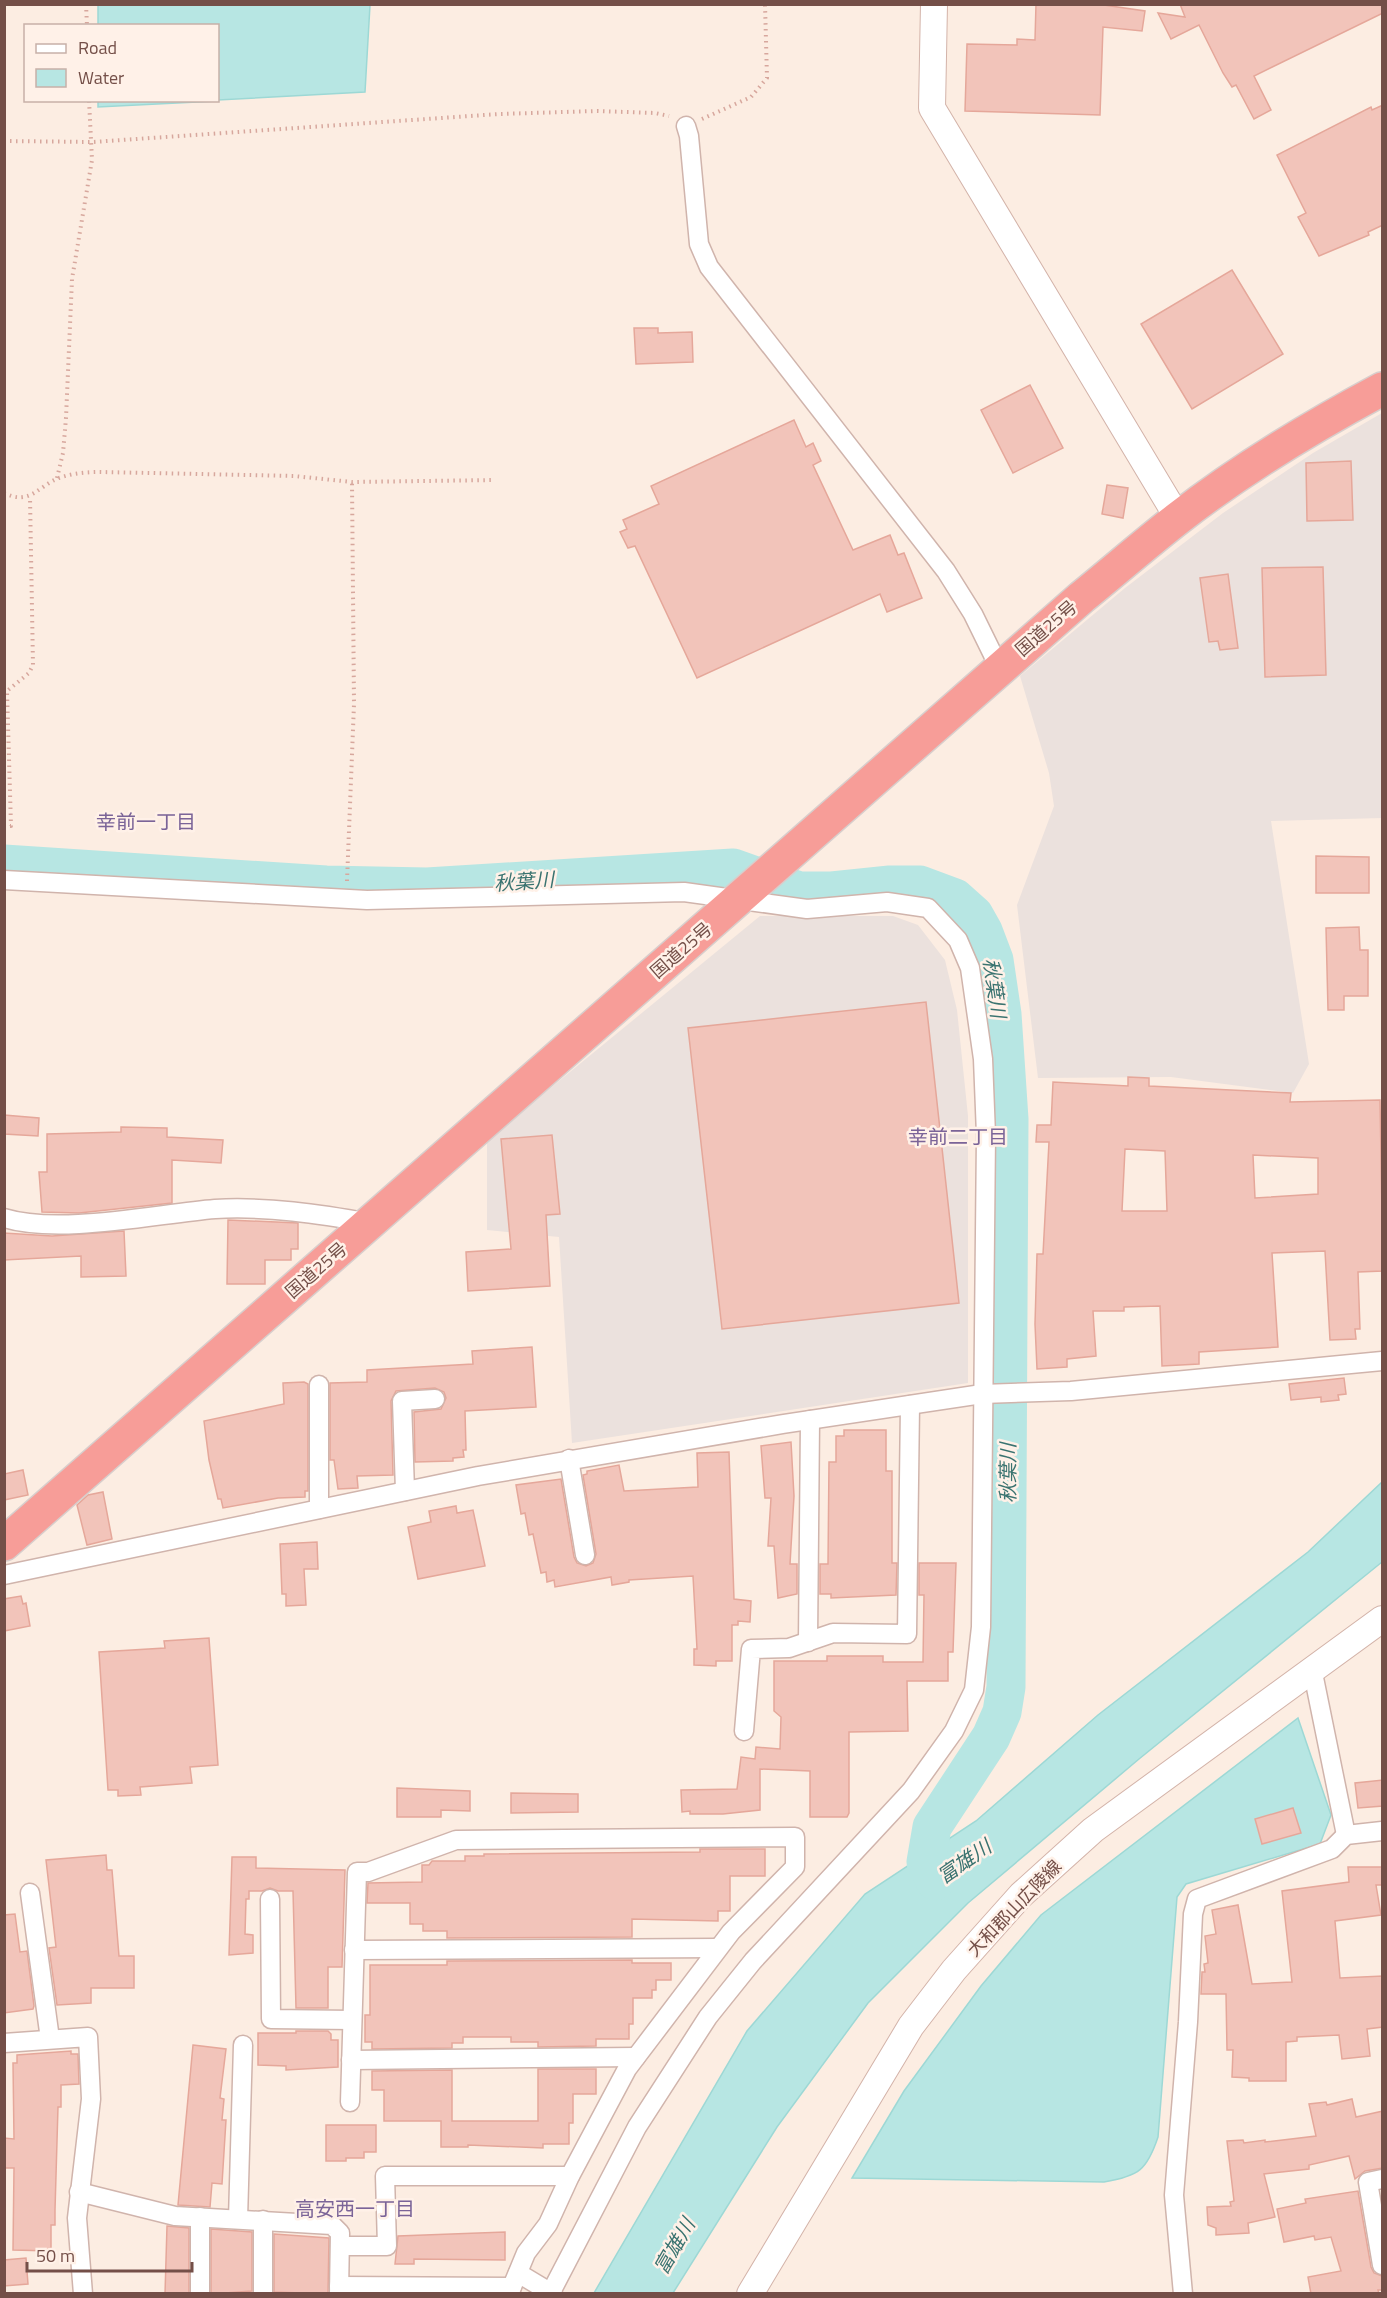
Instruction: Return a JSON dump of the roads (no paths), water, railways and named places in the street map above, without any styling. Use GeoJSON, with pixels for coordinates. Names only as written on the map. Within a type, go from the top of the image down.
{"type":"FeatureCollection","features":[{"type":"Feature","properties":{"kind":"highway","name":"国道25号"},"geometry":{"type":"LineString","coordinates":[[4,1544],[1000,669],[1178,518],[1259,461],[1331,417],[1383,389]]}},
{"type":"Feature","properties":{"kind":"main road"},"geometry":{"type":"LineString","coordinates":[[934,4],[932,108],[1178,518]]}},
{"type":"Feature","properties":{"kind":"main road","name":"大和郡山広陵線"},"geometry":{"type":"LineString","coordinates":[[750,2294],[911,2026],[954,1970],[1021,1895],[1093,1830],[1312,1668],[1383,1619]]}},
{"type":"Feature","properties":{"kind":"street"},"geometry":{"type":"LineString","coordinates":[[686,126],[689,136],[699,244],[709,267],[894,501],[946,571],[973,614],[1000,669]]}},
{"type":"Feature","properties":{"kind":"street"},"geometry":{"type":"LineString","coordinates":[[4,880],[367,900],[684,892],[746,893],[768,905],[807,909],[887,902],[928,908],[958,940],[970,968],[983,1059],[986,1135],[981,1649],[974,1690],[967,1709],[911,1791],[753,1960],[708,2017],[637,2127],[551,2293],[513,2284],[339,2290],[340,2233],[333,2225],[175,2216],[79,2192]]}},
{"type":"Feature","properties":{"kind":"street"},"geometry":{"type":"LineString","coordinates":[[4,1218],[54,1224],[218,1209],[312,1214],[370,1223]]}},
{"type":"Feature","properties":{"kind":"street"},"geometry":{"type":"LineString","coordinates":[[4,1575],[569,1459],[810,1420],[982,1394],[1030,1393],[1383,1361]]}},
{"type":"Feature","properties":{"kind":"street"},"geometry":{"type":"LineString","coordinates":[[319,1385],[319,1509]]}},
{"type":"Feature","properties":{"kind":"street"},"geometry":{"type":"LineString","coordinates":[[405,1491],[402,1401],[435,1399]]}},
{"type":"Feature","properties":{"kind":"street"},"geometry":{"type":"LineString","coordinates":[[744,1731],[751,1649],[789,1648],[833,1633],[907,1634],[910,1405]]}},
{"type":"Feature","properties":{"kind":"street"},"geometry":{"type":"LineString","coordinates":[[808,1642],[810,1420]]}},
{"type":"Feature","properties":{"kind":"street"},"geometry":{"type":"LineString","coordinates":[[569,1459],[585,1555]]}},
{"type":"Feature","properties":{"kind":"street"},"geometry":{"type":"LineString","coordinates":[[1312,1668],[1346,1835]]}},
{"type":"Feature","properties":{"kind":"street"},"geometry":{"type":"LineString","coordinates":[[1183,2294],[1174,2195],[1188,2022],[1193,1914],[1197,1899],[1332,1849],[1346,1835],[1383,1831]]}},
{"type":"Feature","properties":{"kind":"street"},"geometry":{"type":"LineString","coordinates":[[350,2102],[357,1872],[368,1872],[456,1840],[795,1837],[795,1867],[718,1948],[636,2057],[570,2176],[548,2224],[526,2253],[513,2284]]}},
{"type":"Feature","properties":{"kind":"street"},"geometry":{"type":"LineString","coordinates":[[30,1893],[50,2039]]}},
{"type":"Feature","properties":{"kind":"street"},"geometry":{"type":"LineString","coordinates":[[270,1899],[271,2019],[352,2020]]}},
{"type":"Feature","properties":{"kind":"street"},"geometry":{"type":"LineString","coordinates":[[354,1950],[718,1948]]}},
{"type":"Feature","properties":{"kind":"street"},"geometry":{"type":"LineString","coordinates":[[4,2043],[88,2037],[90,2099],[77,2218],[83,2294]]}},
{"type":"Feature","properties":{"kind":"street"},"geometry":{"type":"LineString","coordinates":[[238,2219],[243,2045]]}},
{"type":"Feature","properties":{"kind":"street"},"geometry":{"type":"LineString","coordinates":[[351,2060],[636,2057]]}},
{"type":"Feature","properties":{"kind":"street"},"geometry":{"type":"LineString","coordinates":[[340,2246],[387,2246],[385,2176],[570,2176]]}},
{"type":"Feature","properties":{"kind":"street"},"geometry":{"type":"LineString","coordinates":[[1383,2179],[1368,2182],[1383,2265]]}},
{"type":"Feature","properties":{"kind":"street"},"geometry":{"type":"LineString","coordinates":[[200,2217],[200,2294]]}},
{"type":"Feature","properties":{"kind":"street"},"geometry":{"type":"LineString","coordinates":[[263,2220],[263,2294]]}},
{"type":"Feature","properties":{"kind":"water"},"geometry":{"type":"Polygon","coordinates":[[[98,5],[370,5],[365,92],[219,100],[219,24],[98,24],[98,5]]]}},
{"type":"Feature","properties":{"kind":"water"},"geometry":{"type":"Polygon","coordinates":[[[98,102],[197,102],[98,107],[98,102]]]}},
{"type":"Feature","properties":{"kind":"water","name":"富雄川"},"geometry":{"type":"Polygon","coordinates":[[[1382,1482],[1382,1562],[1139,1759],[968,1903],[868,2003],[777,2127],[673,2293],[594,2293],[747,2031],[865,1894],[976,1821],[1098,1715],[1308,1552],[1382,1482]]]}},
{"type":"Feature","properties":{"kind":"water"},"geometry":{"type":"Polygon","coordinates":[[[1298,1718],[1331,1815],[1320,1844],[1186,1884],[1177,1897],[1158,2137],[1150,2157],[1140,2170],[1126,2177],[1104,2182],[852,2178],[904,2091],[981,1986],[1041,1915],[1298,1718]]]}},
{"type":"Feature","properties":{"kind":"waterway","name":"秋葉川"},"geometry":{"type":"LineString","coordinates":[[4,864],[326,885],[427,887],[733,868],[799,891],[920,885],[955,898],[974,915],[994,960],[1002,1014],[1009,1119],[1006,1687],[1002,1712],[991,1737],[932,1827],[926,1862],[935,1881]]}},
{"type":"Feature","properties":{"kind":"district","name":"幸前一丁目"},"geometry":{"type":"Point","coordinates":[146,821]}},
{"type":"Feature","properties":{"kind":"district","name":"幸前二丁目"},"geometry":{"type":"Point","coordinates":[958,1136]}},
{"type":"Feature","properties":{"kind":"district","name":"高安西一丁目"},"geometry":{"type":"Point","coordinates":[355,2208]}}]}
